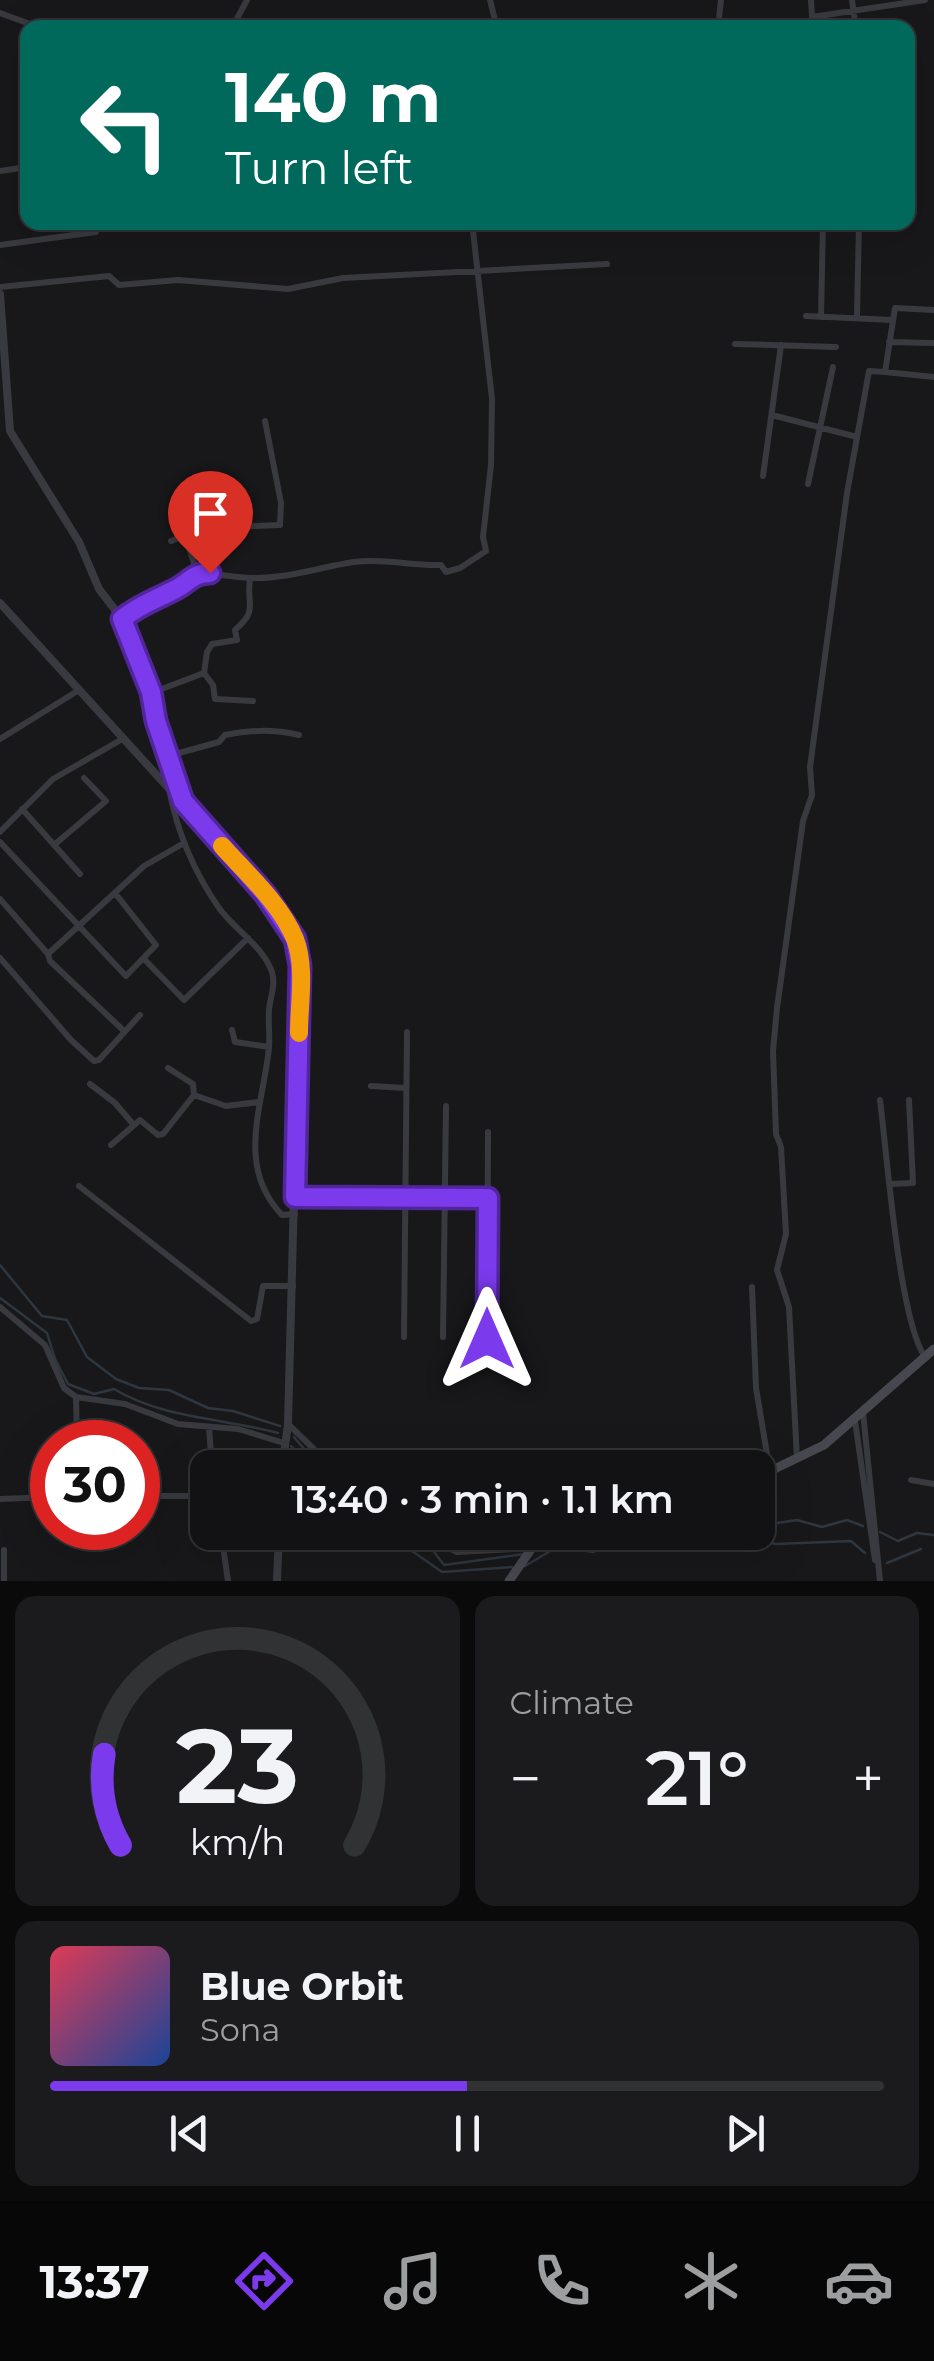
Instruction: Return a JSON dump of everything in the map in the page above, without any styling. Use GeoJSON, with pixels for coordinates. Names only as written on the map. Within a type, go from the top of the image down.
{"type":"FeatureCollection","features":[{"type":"Feature","properties":{"kind":"main road"},"geometry":{"type":"LineString","coordinates":[[775,1472],[855,1421],[934,1350]]}},
{"type":"Feature","properties":{"kind":"main road"},"geometry":{"type":"LineString","coordinates":[[512,1576],[530,1550]]}},
{"type":"Feature","properties":{"kind":"street"},"geometry":{"type":"LineString","coordinates":[[811,0],[812,17],[925,0]]}},
{"type":"Feature","properties":{"kind":"street"},"geometry":{"type":"LineString","coordinates":[[852,0],[855,20]]}},
{"type":"Feature","properties":{"kind":"street"},"geometry":{"type":"LineString","coordinates":[[826,15],[826,20]]}},
{"type":"Feature","properties":{"kind":"street"},"geometry":{"type":"LineString","coordinates":[[122,619],[142,604],[177,589],[197,573],[250,578],[390,560],[406,566],[441,565],[446,572],[486,551],[492,399],[473,230]]}},
{"type":"Feature","properties":{"kind":"street"},"geometry":{"type":"LineString","coordinates":[[821,317],[823,230]]}},
{"type":"Feature","properties":{"kind":"street"},"geometry":{"type":"LineString","coordinates":[[857,317],[859,230]]}},
{"type":"Feature","properties":{"kind":"street"},"geometry":{"type":"LineString","coordinates":[[0,245],[96,232]]}},
{"type":"Feature","properties":{"kind":"street"},"geometry":{"type":"LineString","coordinates":[[183,801],[151,692],[122,619],[99,589],[79,542],[10,431],[4,406],[0,290],[109,276],[119,285],[178,280],[288,289],[343,278],[607,264]]}},
{"type":"Feature","properties":{"kind":"street"},"geometry":{"type":"LineString","coordinates":[[885,372],[896,308],[934,310]]}},
{"type":"Feature","properties":{"kind":"street"},"geometry":{"type":"LineString","coordinates":[[806,316],[892,320]]}},
{"type":"Feature","properties":{"kind":"street"},"geometry":{"type":"LineString","coordinates":[[889,342],[934,343]]}},
{"type":"Feature","properties":{"kind":"street"},"geometry":{"type":"LineString","coordinates":[[735,344],[836,347]]}},
{"type":"Feature","properties":{"kind":"street"},"geometry":{"type":"LineString","coordinates":[[763,476],[781,345]]}},
{"type":"Feature","properties":{"kind":"street"},"geometry":{"type":"LineString","coordinates":[[808,484],[833,367]]}},
{"type":"Feature","properties":{"kind":"street"},"geometry":{"type":"LineString","coordinates":[[797,1460],[789,1306],[777,1270],[786,1234],[774,1050],[802,821],[812,795],[810,767],[869,370],[934,377]]}},
{"type":"Feature","properties":{"kind":"street"},"geometry":{"type":"LineString","coordinates":[[772,415],[857,437]]}},
{"type":"Feature","properties":{"kind":"street"},"geometry":{"type":"LineString","coordinates":[[171,541],[206,528],[280,526],[281,503],[265,421]]}},
{"type":"Feature","properties":{"kind":"street"},"geometry":{"type":"LineString","coordinates":[[186,538],[197,573]]}},
{"type":"Feature","properties":{"kind":"street"},"geometry":{"type":"LineString","coordinates":[[250,578],[248,620],[236,630],[236,640],[212,644],[204,673],[215,698],[253,701]]}},
{"type":"Feature","properties":{"kind":"street"},"geometry":{"type":"LineString","coordinates":[[0,604],[265,894],[295,939],[300,966],[295,1197],[288,1424],[283,1450]]}},
{"type":"Feature","properties":{"kind":"street"},"geometry":{"type":"LineString","coordinates":[[151,692],[204,673]]}},
{"type":"Feature","properties":{"kind":"street"},"geometry":{"type":"LineString","coordinates":[[0,739],[80,690]]}},
{"type":"Feature","properties":{"kind":"street"},"geometry":{"type":"LineString","coordinates":[[168,756],[219,742],[224,735],[272,729],[299,735]]}},
{"type":"Feature","properties":{"kind":"street"},"geometry":{"type":"LineString","coordinates":[[0,832],[53,779],[124,738]]}},
{"type":"Feature","properties":{"kind":"street"},"geometry":{"type":"LineString","coordinates":[[54,845],[106,802],[84,778]]}},
{"type":"Feature","properties":{"kind":"street"},"geometry":{"type":"LineString","coordinates":[[169,786],[184,844],[219,908],[272,970],[269,1047],[254,1157],[260,1181],[282,1215],[294,1214]]}},
{"type":"Feature","properties":{"kind":"street"},"geometry":{"type":"LineString","coordinates":[[22,809],[80,874]]}},
{"type":"Feature","properties":{"kind":"street"},"geometry":{"type":"LineString","coordinates":[[0,842],[124,976],[156,945],[115,893]]}},
{"type":"Feature","properties":{"kind":"street"},"geometry":{"type":"LineString","coordinates":[[48,954],[144,866],[184,844]]}},
{"type":"Feature","properties":{"kind":"street"},"geometry":{"type":"LineString","coordinates":[[0,899],[50,960],[124,1031]]}},
{"type":"Feature","properties":{"kind":"street"},"geometry":{"type":"LineString","coordinates":[[144,959],[184,1000],[248,938]]}},
{"type":"Feature","properties":{"kind":"street"},"geometry":{"type":"LineString","coordinates":[[0,958],[94,1061],[140,1015]]}},
{"type":"Feature","properties":{"kind":"street"},"geometry":{"type":"LineString","coordinates":[[232,1030],[235,1042],[269,1047]]}},
{"type":"Feature","properties":{"kind":"street"},"geometry":{"type":"LineString","coordinates":[[404,1337],[406,1032]]}},
{"type":"Feature","properties":{"kind":"street"},"geometry":{"type":"LineString","coordinates":[[111,1145],[142,1120],[161,1135],[194,1095],[193,1084],[168,1068]]}},
{"type":"Feature","properties":{"kind":"street"},"geometry":{"type":"LineString","coordinates":[[90,1084],[133,1124]]}},
{"type":"Feature","properties":{"kind":"street"},"geometry":{"type":"LineString","coordinates":[[371,1086],[406,1088]]}},
{"type":"Feature","properties":{"kind":"street"},"geometry":{"type":"LineString","coordinates":[[194,1095],[226,1106],[259,1102]]}},
{"type":"Feature","properties":{"kind":"street"},"geometry":{"type":"LineString","coordinates":[[880,1100],[904,1282],[918,1347],[925,1358]]}},
{"type":"Feature","properties":{"kind":"street"},"geometry":{"type":"LineString","coordinates":[[890,1184],[913,1183],[909,1100]]}},
{"type":"Feature","properties":{"kind":"street"},"geometry":{"type":"LineString","coordinates":[[443,1337],[446,1106]]}},
{"type":"Feature","properties":{"kind":"street"},"geometry":{"type":"LineString","coordinates":[[487,1339],[488,1132]]}},
{"type":"Feature","properties":{"kind":"street"},"geometry":{"type":"LineString","coordinates":[[79,1186],[251,1321],[256,1319],[263,1286],[292,1286]]}},
{"type":"Feature","properties":{"kind":"street"},"geometry":{"type":"LineString","coordinates":[[295,1197],[488,1198]]}},
{"type":"Feature","properties":{"kind":"street"},"geometry":{"type":"LineString","coordinates":[[752,1287],[756,1388],[767,1450]]}},
{"type":"Feature","properties":{"kind":"street"},"geometry":{"type":"LineString","coordinates":[[0,1307],[45,1345],[64,1388],[76,1396],[112,1400],[178,1424],[238,1429],[284,1443]]}},
{"type":"Feature","properties":{"kind":"street"},"geometry":{"type":"LineString","coordinates":[[76,1396],[77,1420]]}},
{"type":"Feature","properties":{"kind":"street"},"geometry":{"type":"LineString","coordinates":[[864,1412],[879,1578]]}},
{"type":"Feature","properties":{"kind":"street"},"geometry":{"type":"LineString","coordinates":[[855,1421],[879,1578]]}},
{"type":"Feature","properties":{"kind":"street"},"geometry":{"type":"LineString","coordinates":[[288,1424],[315,1450]]}},
{"type":"Feature","properties":{"kind":"street"},"geometry":{"type":"LineString","coordinates":[[209,1427],[211,1450]]}},
{"type":"Feature","properties":{"kind":"street"},"geometry":{"type":"LineString","coordinates":[[911,1480],[934,1484]]}},
{"type":"Feature","properties":{"kind":"street"},"geometry":{"type":"LineString","coordinates":[[160,1496],[190,1496]]}},
{"type":"Feature","properties":{"kind":"street"},"geometry":{"type":"LineString","coordinates":[[0,1498],[30,1497]]}},
{"type":"Feature","properties":{"kind":"street"},"geometry":{"type":"LineString","coordinates":[[4,1550],[4,1581]]}},
{"type":"Feature","properties":{"kind":"street"},"geometry":{"type":"LineString","coordinates":[[224,1550],[228,1581]]}},
{"type":"Feature","properties":{"kind":"street"},"geometry":{"type":"LineString","coordinates":[[277,1581],[278,1550]]}},
{"type":"Feature","properties":{"kind":"street"},"geometry":{"type":"LineString","coordinates":[[453,1550],[506,1550]]}},
{"type":"Feature","properties":{"kind":"waterway"},"geometry":{"type":"LineString","coordinates":[[0,1265],[42,1316],[67,1320],[87,1357],[116,1379],[139,1388],[169,1390],[208,1408],[233,1411],[280,1426]]}},
{"type":"Feature","properties":{"kind":"waterway"},"geometry":{"type":"LineString","coordinates":[[0,1298],[47,1333],[68,1384],[94,1394],[114,1389],[173,1412],[278,1433]]}},
{"type":"Feature","properties":{"kind":"waterway"},"geometry":{"type":"LineString","coordinates":[[294,1437],[305,1450]]}},
{"type":"Feature","properties":{"kind":"waterway"},"geometry":{"type":"LineString","coordinates":[[291,1446],[295,1450]]}},
{"type":"Feature","properties":{"kind":"waterway"},"geometry":{"type":"LineString","coordinates":[[775,1523],[797,1520],[822,1527],[847,1520],[863,1526]]}},
{"type":"Feature","properties":{"kind":"waterway"},"geometry":{"type":"LineString","coordinates":[[880,1532],[898,1541],[917,1533],[934,1535]]}},
{"type":"Feature","properties":{"kind":"waterway"},"geometry":{"type":"LineString","coordinates":[[775,1544],[851,1541],[865,1553]]}},
{"type":"Feature","properties":{"kind":"waterway"},"geometry":{"type":"LineString","coordinates":[[887,1563],[921,1549]]}},
{"type":"Feature","properties":{"kind":"waterway"},"geometry":{"type":"LineString","coordinates":[[411,1550],[442,1572],[512,1567]]}},
{"type":"Feature","properties":{"kind":"waterway"},"geometry":{"type":"LineString","coordinates":[[433,1550],[444,1565],[524,1554]]}},
{"type":"Feature","properties":{"kind":"waterway"},"geometry":{"type":"LineString","coordinates":[[525,1566],[552,1550]]}},
{"type":"Feature","properties":{"kind":"waterway"},"geometry":{"type":"LineString","coordinates":[[580,1550],[596,1550]]}},
{"type":"Feature","properties":{"kind":"slow traffic"},"geometry":{"type":"LineString","coordinates":[[222,846],[265,894],[295,939],[300,966],[299,1033]]}},
{"type":"Feature","properties":{"kind":"route"},"geometry":{"type":"LineString","coordinates":[[210,573],[197,573],[177,589],[142,604],[122,619],[151,692],[156,721],[183,801],[265,894],[295,939],[300,966],[295,1197],[488,1198],[487,1339]]}}]}
